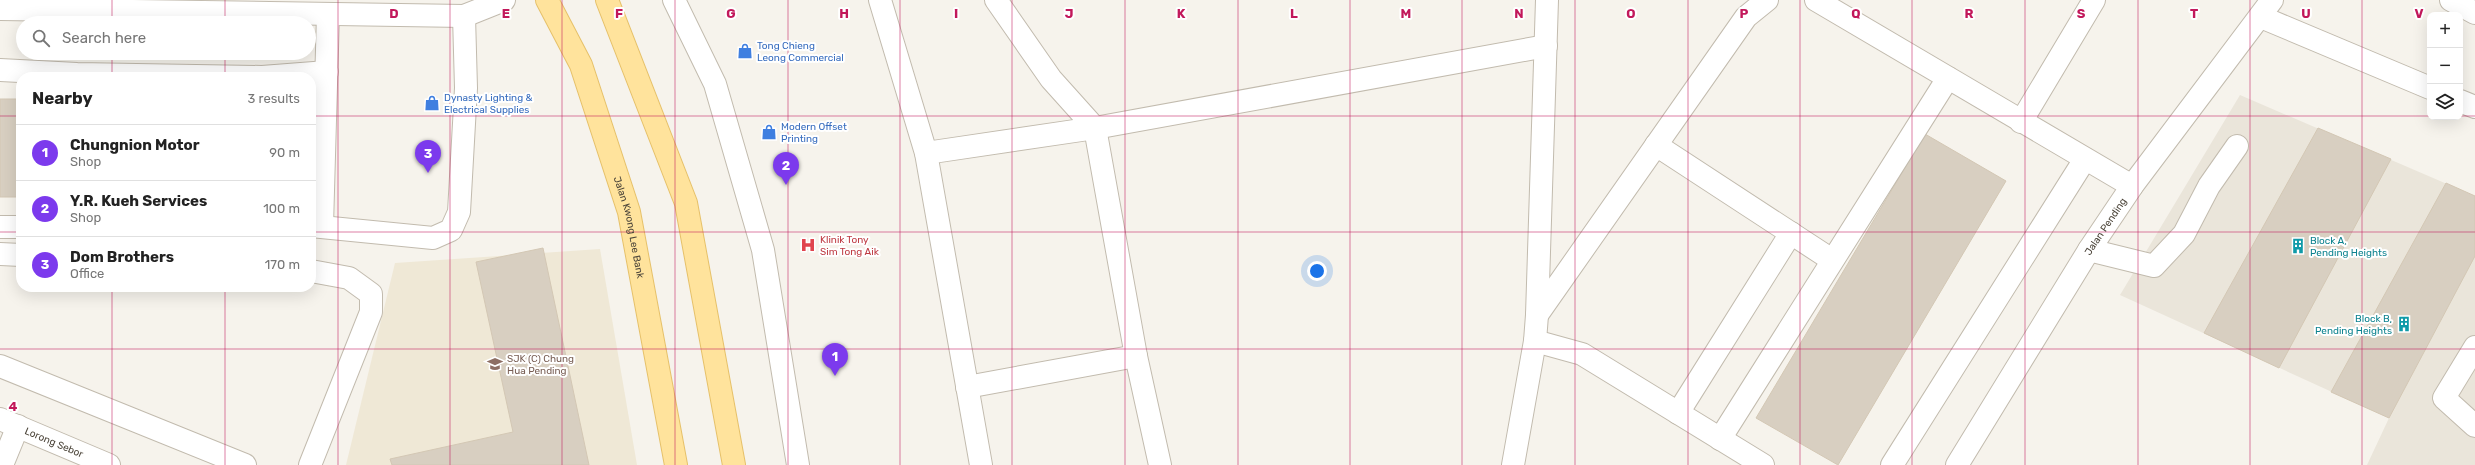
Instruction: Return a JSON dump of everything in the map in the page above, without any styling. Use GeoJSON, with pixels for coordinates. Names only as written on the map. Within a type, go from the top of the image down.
{"type":"FeatureCollection","features":[{"type":"Feature","properties":{"kind":"main road","name":"Jalan Kwong Lee Bank"},"geometry":{"type":"LineString","coordinates":[[547,0],[581,65],[629,212],[676,465]]}},
{"type":"Feature","properties":{"kind":"main road"},"geometry":{"type":"LineString","coordinates":[[607,0],[686,203],[734,465]]}},
{"type":"Feature","properties":{"kind":"street"},"geometry":{"type":"LineString","coordinates":[[0,9],[235,6],[328,14],[464,16],[504,0]]}},
{"type":"Feature","properties":{"kind":"street"},"geometry":{"type":"LineString","coordinates":[[674,0],[716,84],[763,250],[798,465]]}},
{"type":"Feature","properties":{"kind":"street"},"geometry":{"type":"LineString","coordinates":[[880,0],[926,153],[981,465]]}},
{"type":"Feature","properties":{"kind":"street"},"geometry":{"type":"LineString","coordinates":[[996,0],[1051,79],[1095,128],[1136,356],[1160,465]]}},
{"type":"Feature","properties":{"kind":"street"},"geometry":{"type":"LineString","coordinates":[[1513,465],[1535,341],[1537,316],[1548,0]]}},
{"type":"Feature","properties":{"kind":"street"},"geometry":{"type":"LineString","coordinates":[[1537,316],[1746,17],[1767,0]]}},
{"type":"Feature","properties":{"kind":"street"},"geometry":{"type":"LineString","coordinates":[[1816,0],[2132,186]]}},
{"type":"Feature","properties":{"kind":"street"},"geometry":{"type":"LineString","coordinates":[[2021,122],[2094,0]]}},
{"type":"Feature","properties":{"kind":"street"},"geometry":{"type":"LineString","coordinates":[[2451,0],[2475,13]]}},
{"type":"Feature","properties":{"kind":"street"},"geometry":{"type":"LineString","coordinates":[[2267,8],[2427,87]]}},
{"type":"Feature","properties":{"kind":"street","name":"Jalan Pending"},"geometry":{"type":"LineString","coordinates":[[1957,465],[2089,250],[2132,186],[2267,8]]}},
{"type":"Feature","properties":{"kind":"street"},"geometry":{"type":"LineString","coordinates":[[328,14],[327,72],[317,226],[433,238],[451,230],[459,212],[466,88],[464,16]]}},
{"type":"Feature","properties":{"kind":"street"},"geometry":{"type":"LineString","coordinates":[[926,153],[1095,128],[1546,46]]}},
{"type":"Feature","properties":{"kind":"street"},"geometry":{"type":"LineString","coordinates":[[0,70],[38,72]]}},
{"type":"Feature","properties":{"kind":"street"},"geometry":{"type":"LineString","coordinates":[[316,73],[327,72]]}},
{"type":"Feature","properties":{"kind":"street"},"geometry":{"type":"LineString","coordinates":[[1720,438],[1948,78]]}},
{"type":"Feature","properties":{"kind":"street"},"geometry":{"type":"LineString","coordinates":[[2463,102],[2475,107]]}},
{"type":"Feature","properties":{"kind":"street"},"geometry":{"type":"LineString","coordinates":[[1656,144],[1832,260]]}},
{"type":"Feature","properties":{"kind":"street"},"geometry":{"type":"LineString","coordinates":[[2089,250],[2154,266],[2184,234],[2209,186],[2237,146]]}},
{"type":"Feature","properties":{"kind":"street"},"geometry":{"type":"LineString","coordinates":[[1892,465],[2085,159]]}},
{"type":"Feature","properties":{"kind":"street"},"geometry":{"type":"LineString","coordinates":[[0,228],[16,227]]}},
{"type":"Feature","properties":{"kind":"street"},"geometry":{"type":"LineString","coordinates":[[1678,412],[1791,233]]}},
{"type":"Feature","properties":{"kind":"street"},"geometry":{"type":"LineString","coordinates":[[0,254],[16,254]]}},
{"type":"Feature","properties":{"kind":"street"},"geometry":{"type":"LineString","coordinates":[[310,465],[371,312],[371,294],[349,278],[316,272]]}},
{"type":"Feature","properties":{"kind":"street"},"geometry":{"type":"LineString","coordinates":[[1535,341],[1582,354],[1763,465]]}},
{"type":"Feature","properties":{"kind":"street"},"geometry":{"type":"LineString","coordinates":[[2475,347],[2444,398],[2475,426]]}},
{"type":"Feature","properties":{"kind":"street"},"geometry":{"type":"LineString","coordinates":[[967,387],[1136,356]]}},
{"type":"Feature","properties":{"kind":"street"},"geometry":{"type":"LineString","coordinates":[[0,366],[238,464]]}},
{"type":"Feature","properties":{"kind":"street"},"geometry":{"type":"LineString","coordinates":[[2,465],[9,423]]}},
{"type":"Feature","properties":{"kind":"street","name":"Lorong Sebor"},"geometry":{"type":"LineString","coordinates":[[9,423],[109,465]]}},
{"type":"Feature","properties":{"kind":"shaded area"},"geometry":{"type":"Polygon","coordinates":[[[2240,95],[2475,196],[2475,465],[2367,465],[2389,418],[2120,295],[2240,95]]]}},
{"type":"Feature","properties":{"kind":"shaded area","name":"SJK (C) Chung Hua Pending"},"geometry":{"type":"Polygon","coordinates":[[[600,249],[637,465],[346,465],[395,263],[600,249]]]}},
{"type":"Feature","properties":{"kind":"building"},"geometry":{"type":"Polygon","coordinates":[[[0,99],[16,99],[16,197],[0,197],[0,99]]]}},
{"type":"Feature","properties":{"kind":"building","name":"Block A, Pending Heights"},"geometry":{"type":"Polygon","coordinates":[[[2318,128],[2391,159],[2279,368],[2204,333],[2318,128]]]}},
{"type":"Feature","properties":{"kind":"building"},"geometry":{"type":"Polygon","coordinates":[[[1925,134],[2006,181],[1838,465],[1756,418],[1925,134]]]}},
{"type":"Feature","properties":{"kind":"building","name":"Block B, Pending Heights"},"geometry":{"type":"Polygon","coordinates":[[[2446,183],[2475,196],[2475,256],[2389,418],[2331,392],[2446,183]]]}},
{"type":"Feature","properties":{"kind":"building"},"geometry":{"type":"Polygon","coordinates":[[[543,248],[589,465],[392,465],[390,459],[513,432],[476,262],[543,248]]]}},
{"type":"Feature","properties":{"kind":"place","name":"Tong Chieng Leong Commercial"},"geometry":{"type":"Point","coordinates":[745,51]}},
{"type":"Feature","properties":{"kind":"place","name":"Dynasty Lighting & Electrical Supplies"},"geometry":{"type":"Point","coordinates":[432,103]}},
{"type":"Feature","properties":{"kind":"place","name":"Modern Offset Printing"},"geometry":{"type":"Point","coordinates":[769,132]}},
{"type":"Feature","properties":{"kind":"place","name":"Dom Brothers"},"geometry":{"type":"Point","coordinates":[428,173]}},
{"type":"Feature","properties":{"kind":"place","name":"Y.R. Kueh Services"},"geometry":{"type":"Point","coordinates":[786,185]}},
{"type":"Feature","properties":{"kind":"place","name":"Klinik Tony Sim Tong Aik"},"geometry":{"type":"Point","coordinates":[808,245]}},
{"type":"Feature","properties":{"kind":"place","name":"Block A, Pending Heights"},"geometry":{"type":"Point","coordinates":[2298,246]}},
{"type":"Feature","properties":{"kind":"place","name":"Block B, Pending Heights"},"geometry":{"type":"Point","coordinates":[2404,324]}},
{"type":"Feature","properties":{"kind":"place","name":"SJK (C) Chung Hua Pending"},"geometry":{"type":"Point","coordinates":[495,364]}},
{"type":"Feature","properties":{"kind":"place","name":"Chungnion Motor"},"geometry":{"type":"Point","coordinates":[835,376]}}]}
